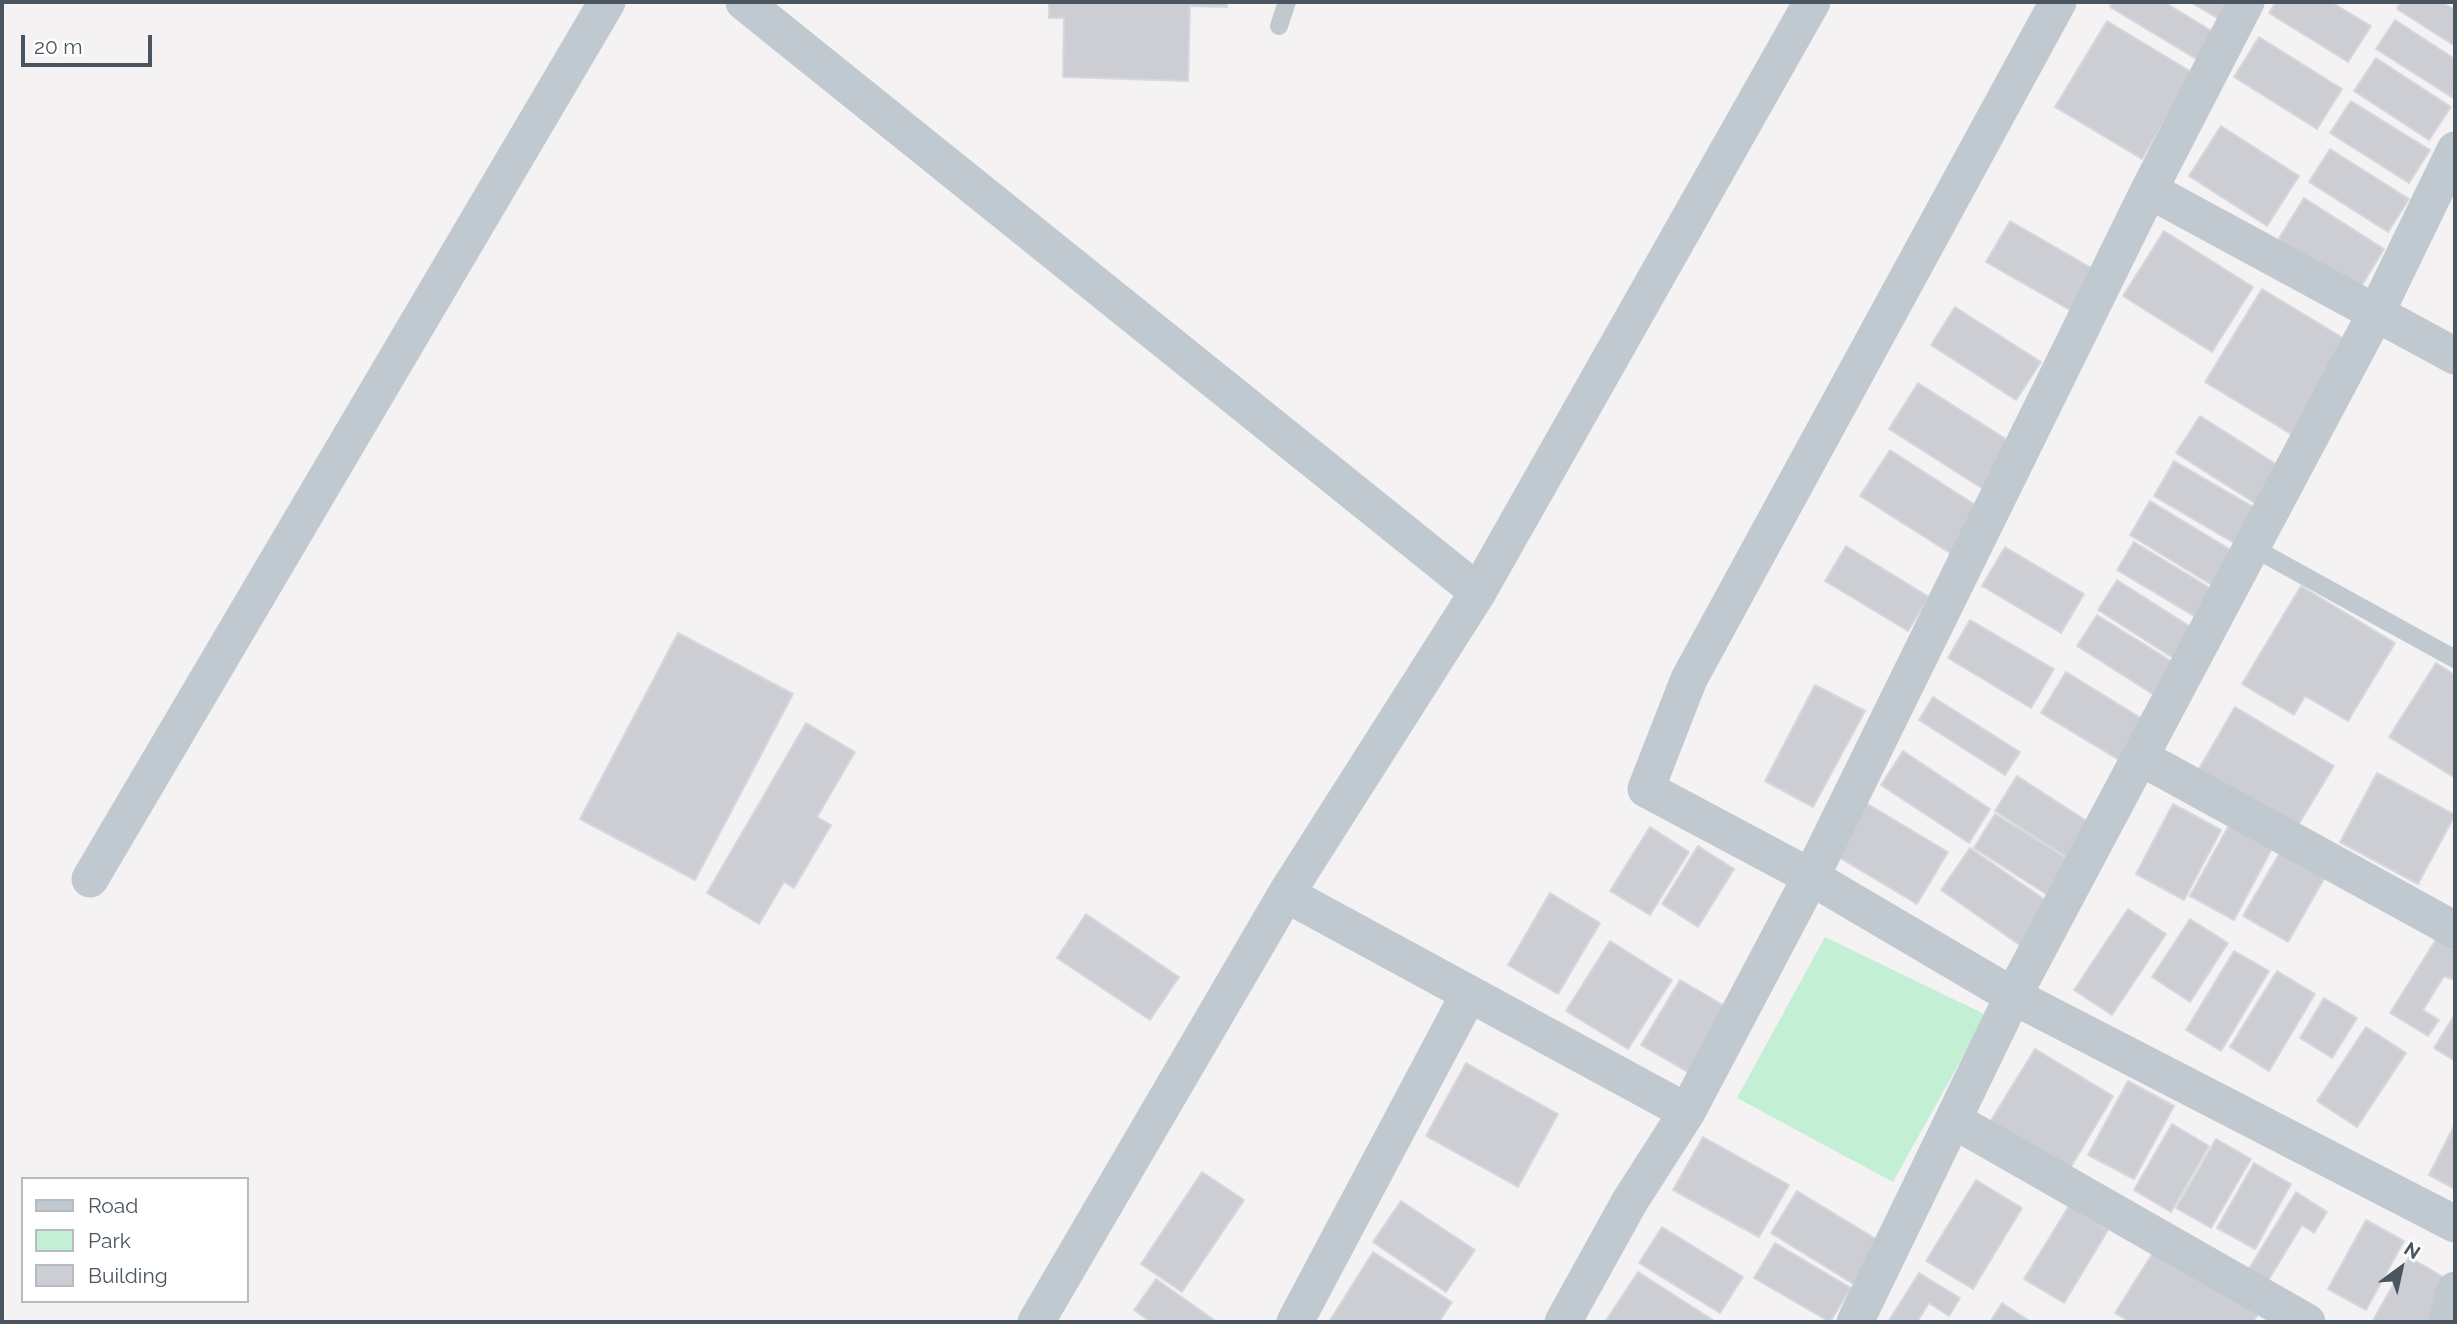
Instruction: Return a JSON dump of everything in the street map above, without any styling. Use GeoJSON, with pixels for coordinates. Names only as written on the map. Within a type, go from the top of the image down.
{"type":"FeatureCollection","features":[{"type":"Feature","properties":{"kind":"street"},"geometry":{"type":"LineString","coordinates":[[90,879],[607,2]]}},
{"type":"Feature","properties":{"kind":"street"},"geometry":{"type":"LineString","coordinates":[[744,2],[1479,592]]}},
{"type":"Feature","properties":{"kind":"street"},"geometry":{"type":"LineString","coordinates":[[1036,1322],[1286,894],[1479,592],[1812,2]]}},
{"type":"Feature","properties":{"kind":"street"},"geometry":{"type":"LineString","coordinates":[[2058,2],[1689,679],[1646,789],[1811,877],[2013,996],[2455,1224]]}},
{"type":"Feature","properties":{"kind":"street"},"geometry":{"type":"LineString","coordinates":[[1563,1322],[1630,1201],[1688,1112],[1811,877],[2149,190],[2246,2]]}},
{"type":"Feature","properties":{"kind":"street"},"geometry":{"type":"LineString","coordinates":[[1855,1322],[1955,1121],[2013,996],[2250,545],[2376,313],[2455,150]]}},
{"type":"Feature","properties":{"kind":"street"},"geometry":{"type":"LineString","coordinates":[[2149,190],[2455,356]]}},
{"type":"Feature","properties":{"kind":"street"},"geometry":{"type":"LineString","coordinates":[[2140,757],[2455,930]]}},
{"type":"Feature","properties":{"kind":"street"},"geometry":{"type":"LineString","coordinates":[[1286,894],[1688,1112]]}},
{"type":"Feature","properties":{"kind":"street"},"geometry":{"type":"LineString","coordinates":[[1295,1322],[1469,994]]}},
{"type":"Feature","properties":{"kind":"street"},"geometry":{"type":"LineString","coordinates":[[1955,1121],[2307,1322]]}},
{"type":"Feature","properties":{"kind":"street"},"geometry":{"type":"LineString","coordinates":[[2447,1322],[2455,1290]]}},
{"type":"Feature","properties":{"kind":"lane"},"geometry":{"type":"LineString","coordinates":[[1279,26],[1287,2]]}},
{"type":"Feature","properties":{"kind":"lane"},"geometry":{"type":"LineString","coordinates":[[2250,545],[2455,659]]}},
{"type":"Feature","properties":{"kind":"green space"},"geometry":{"type":"Polygon","coordinates":[[[1825,937],[1986,1015],[1893,1182],[1737,1098],[1825,937]]]}},
{"type":"Feature","properties":{"kind":"building"},"geometry":{"type":"Polygon","coordinates":[[[1049,2],[1227,2],[1227,7],[1190,6],[1188,81],[1063,77],[1064,18],[1049,18],[1049,2]]]}},
{"type":"Feature","properties":{"kind":"building"},"geometry":{"type":"Polygon","coordinates":[[[2113,2],[2164,2],[2215,33],[2198,60],[2110,7],[2113,2]]]}},
{"type":"Feature","properties":{"kind":"building"},"geometry":{"type":"Polygon","coordinates":[[[2190,2],[2229,2],[2219,19],[2190,2]]]}},
{"type":"Feature","properties":{"kind":"building"},"geometry":{"type":"Polygon","coordinates":[[[2276,2],[2331,2],[2371,26],[2348,62],[2269,13],[2276,2]]]}},
{"type":"Feature","properties":{"kind":"building"},"geometry":{"type":"Polygon","coordinates":[[[2401,2],[2442,2],[2455,10],[2455,46],[2397,9],[2401,2]]]}},
{"type":"Feature","properties":{"kind":"building"},"geometry":{"type":"Polygon","coordinates":[[[2395,20],[2455,59],[2453,98],[2376,49],[2395,20]]]}},
{"type":"Feature","properties":{"kind":"building"},"geometry":{"type":"Polygon","coordinates":[[[2107,21],[2193,73],[2142,159],[2055,107],[2107,21]]]}},
{"type":"Feature","properties":{"kind":"building"},"geometry":{"type":"Polygon","coordinates":[[[2259,37],[2342,89],[2317,129],[2234,77],[2259,37]]]}},
{"type":"Feature","properties":{"kind":"building"},"geometry":{"type":"Polygon","coordinates":[[[2376,58],[2451,107],[2429,140],[2354,91],[2376,58]]]}},
{"type":"Feature","properties":{"kind":"building"},"geometry":{"type":"Polygon","coordinates":[[[2351,101],[2430,150],[2409,183],[2330,133],[2351,101]]]}},
{"type":"Feature","properties":{"kind":"building"},"geometry":{"type":"Polygon","coordinates":[[[2221,126],[2299,176],[2267,226],[2189,176],[2221,126]]]}},
{"type":"Feature","properties":{"kind":"building"},"geometry":{"type":"Polygon","coordinates":[[[2330,149],[2409,199],[2388,232],[2309,182],[2330,149]]]}},
{"type":"Feature","properties":{"kind":"building"},"geometry":{"type":"Polygon","coordinates":[[[2304,198],[2384,249],[2359,290],[2278,240],[2304,198]]]}},
{"type":"Feature","properties":{"kind":"building"},"geometry":{"type":"Polygon","coordinates":[[[2010,221],[2093,269],[2070,310],[1986,262],[2010,221]]]}},
{"type":"Feature","properties":{"kind":"building"},"geometry":{"type":"Polygon","coordinates":[[[2164,231],[2253,287],[2212,352],[2123,296],[2164,231]]]}},
{"type":"Feature","properties":{"kind":"building"},"geometry":{"type":"Polygon","coordinates":[[[2262,289],[2348,341],[2291,434],[2205,382],[2262,289]]]}},
{"type":"Feature","properties":{"kind":"building"},"geometry":{"type":"Polygon","coordinates":[[[1955,307],[2041,362],[2016,400],[1931,345],[1955,307]]]}},
{"type":"Feature","properties":{"kind":"building"},"geometry":{"type":"Polygon","coordinates":[[[1918,383],[2012,443],[1983,489],[1889,429],[1918,383]]]}},
{"type":"Feature","properties":{"kind":"building"},"geometry":{"type":"Polygon","coordinates":[[[2200,416],[2284,469],[2261,507],[2176,453],[2200,416]]]}},
{"type":"Feature","properties":{"kind":"building"},"geometry":{"type":"Polygon","coordinates":[[[1890,450],[1983,510],[1953,555],[1860,496],[1890,450]]]}},
{"type":"Feature","properties":{"kind":"building"},"geometry":{"type":"Polygon","coordinates":[[[2174,461],[2255,508],[2234,543],[2154,496],[2174,461]]]}},
{"type":"Feature","properties":{"kind":"building"},"geometry":{"type":"Polygon","coordinates":[[[2150,501],[2236,553],[2215,587],[2130,535],[2150,501]]]}},
{"type":"Feature","properties":{"kind":"building"},"geometry":{"type":"Polygon","coordinates":[[[2134,542],[2215,591],[2199,619],[2117,570],[2134,542]]]}},
{"type":"Feature","properties":{"kind":"building"},"geometry":{"type":"Polygon","coordinates":[[[1846,546],[1929,597],[1908,631],[1825,581],[1846,546]]]}},
{"type":"Feature","properties":{"kind":"building"},"geometry":{"type":"Polygon","coordinates":[[[2005,547],[2084,594],[2061,633],[1982,586],[2005,547]]]}},
{"type":"Feature","properties":{"kind":"building"},"geometry":{"type":"Polygon","coordinates":[[[2117,580],[2197,631],[2178,661],[2098,610],[2117,580]]]}},
{"type":"Feature","properties":{"kind":"building"},"geometry":{"type":"Polygon","coordinates":[[[2301,586],[2395,643],[2348,721],[2305,696],[2294,715],[2242,684],[2301,586]]]}},
{"type":"Feature","properties":{"kind":"building"},"geometry":{"type":"Polygon","coordinates":[[[2097,615],[2179,666],[2159,698],[2077,646],[2097,615]]]}},
{"type":"Feature","properties":{"kind":"building"},"geometry":{"type":"Polygon","coordinates":[[[1970,620],[2054,669],[2031,708],[1948,658],[1970,620]]]}},
{"type":"Feature","properties":{"kind":"building"},"geometry":{"type":"Polygon","coordinates":[[[678,633],[793,694],[695,880],[580,819],[678,633]]]}},
{"type":"Feature","properties":{"kind":"building"},"geometry":{"type":"Polygon","coordinates":[[[2436,663],[2455,675],[2455,778],[2389,737],[2436,663]]]}},
{"type":"Feature","properties":{"kind":"building"},"geometry":{"type":"Polygon","coordinates":[[[2066,672],[2149,723],[2124,763],[2041,713],[2066,672]]]}},
{"type":"Feature","properties":{"kind":"building"},"geometry":{"type":"Polygon","coordinates":[[[1815,685],[1865,711],[1813,807],[1765,781],[1815,685]]]}},
{"type":"Feature","properties":{"kind":"building"},"geometry":{"type":"Polygon","coordinates":[[[1933,697],[2020,752],[2005,775],[1919,720],[1933,697]]]}},
{"type":"Feature","properties":{"kind":"building"},"geometry":{"type":"Polygon","coordinates":[[[2235,707],[2334,766],[2294,832],[2196,774],[2235,707]]]}},
{"type":"Feature","properties":{"kind":"building"},"geometry":{"type":"Polygon","coordinates":[[[806,723],[855,752],[817,817],[831,825],[794,888],[784,882],[759,924],[707,893],[806,723]]]}},
{"type":"Feature","properties":{"kind":"building"},"geometry":{"type":"Polygon","coordinates":[[[1903,751],[1990,809],[1969,843],[1881,785],[1903,751]]]}},
{"type":"Feature","properties":{"kind":"building"},"geometry":{"type":"Polygon","coordinates":[[[2377,773],[2455,815],[2418,884],[2340,842],[2377,773]]]}},
{"type":"Feature","properties":{"kind":"building"},"geometry":{"type":"Polygon","coordinates":[[[2017,776],[2096,827],[2074,862],[1995,811],[2017,776]]]}},
{"type":"Feature","properties":{"kind":"building"},"geometry":{"type":"Polygon","coordinates":[[[1866,803],[1948,852],[1917,904],[1835,855],[1866,803]]]}},
{"type":"Feature","properties":{"kind":"building"},"geometry":{"type":"Polygon","coordinates":[[[2173,804],[2221,830],[2184,900],[2136,874],[2173,804]]]}},
{"type":"Feature","properties":{"kind":"building"},"geometry":{"type":"Polygon","coordinates":[[[1995,814],[2076,864],[2054,899],[1974,848],[1995,814]]]}},
{"type":"Feature","properties":{"kind":"building"},"geometry":{"type":"Polygon","coordinates":[[[2233,818],[2276,841],[2234,920],[2190,896],[2233,818]]]}},
{"type":"Feature","properties":{"kind":"building"},"geometry":{"type":"Polygon","coordinates":[[[1650,827],[1689,852],[1650,915],[1610,891],[1650,827]]]}},
{"type":"Feature","properties":{"kind":"building"},"geometry":{"type":"Polygon","coordinates":[[[1698,846],[1734,869],[1698,927],[1662,904],[1698,846]]]}},
{"type":"Feature","properties":{"kind":"building"},"geometry":{"type":"Polygon","coordinates":[[[2283,847],[2328,872],[2288,942],[2243,916],[2283,847]]]}},
{"type":"Feature","properties":{"kind":"building"},"geometry":{"type":"Polygon","coordinates":[[[1970,848],[2051,904],[2021,946],[1941,890],[1970,848]]]}},
{"type":"Feature","properties":{"kind":"building"},"geometry":{"type":"Polygon","coordinates":[[[1550,893],[1600,923],[1558,994],[1508,965],[1550,893]]]}},
{"type":"Feature","properties":{"kind":"building"},"geometry":{"type":"Polygon","coordinates":[[[2128,909],[2166,934],[2112,1015],[2074,990],[2128,909]]]}},
{"type":"Feature","properties":{"kind":"building"},"geometry":{"type":"Polygon","coordinates":[[[1086,914],[1179,977],[1150,1020],[1057,958],[1086,914]]]}},
{"type":"Feature","properties":{"kind":"building"},"geometry":{"type":"Polygon","coordinates":[[[2190,919],[2228,943],[2190,1002],[2152,977],[2190,919]]]}},
{"type":"Feature","properties":{"kind":"building"},"geometry":{"type":"Polygon","coordinates":[[[2437,938],[2455,950],[2455,980],[2444,976],[2423,1010],[2439,1020],[2428,1036],[2390,1013],[2437,938]]]}},
{"type":"Feature","properties":{"kind":"building"},"geometry":{"type":"Polygon","coordinates":[[[1610,941],[1672,980],[1628,1049],[1566,1011],[1610,941]]]}},
{"type":"Feature","properties":{"kind":"building"},"geometry":{"type":"Polygon","coordinates":[[[2234,951],[2269,971],[2221,1051],[2186,1030],[2234,951]]]}},
{"type":"Feature","properties":{"kind":"building"},"geometry":{"type":"Polygon","coordinates":[[[2277,971],[2315,994],[2269,1071],[2230,1047],[2277,971]]]}},
{"type":"Feature","properties":{"kind":"building"},"geometry":{"type":"Polygon","coordinates":[[[1680,980],[1730,1009],[1691,1074],[1641,1045],[1680,980]]]}},
{"type":"Feature","properties":{"kind":"building"},"geometry":{"type":"Polygon","coordinates":[[[2324,998],[2357,1018],[2332,1058],[2300,1038],[2324,998]]]}},
{"type":"Feature","properties":{"kind":"building"},"geometry":{"type":"Polygon","coordinates":[[[2455,1014],[2455,1061],[2434,1048],[2455,1014]]]}},
{"type":"Feature","properties":{"kind":"building"},"geometry":{"type":"Polygon","coordinates":[[[2366,1027],[2406,1053],[2357,1127],[2317,1101],[2366,1027]]]}},
{"type":"Feature","properties":{"kind":"building"},"geometry":{"type":"Polygon","coordinates":[[[2035,1049],[2113,1096],[2065,1177],[1985,1130],[2035,1049]]]}},
{"type":"Feature","properties":{"kind":"building"},"geometry":{"type":"Polygon","coordinates":[[[1466,1063],[1558,1114],[1518,1187],[1426,1136],[1466,1063]]]}},
{"type":"Feature","properties":{"kind":"building"},"geometry":{"type":"Polygon","coordinates":[[[2128,1081],[2174,1106],[2134,1179],[2088,1155],[2128,1081]]]}},
{"type":"Feature","properties":{"kind":"building"},"geometry":{"type":"Polygon","coordinates":[[[2172,1124],[2209,1146],[2171,1212],[2134,1190],[2172,1124]]]}},
{"type":"Feature","properties":{"kind":"building"},"geometry":{"type":"Polygon","coordinates":[[[2455,1124],[2455,1189],[2429,1175],[2455,1124]]]}},
{"type":"Feature","properties":{"kind":"building"},"geometry":{"type":"Polygon","coordinates":[[[1703,1137],[1789,1185],[1759,1237],[1673,1190],[1703,1137]]]}},
{"type":"Feature","properties":{"kind":"building"},"geometry":{"type":"Polygon","coordinates":[[[2216,1139],[2251,1159],[2211,1228],[2176,1208],[2216,1139]]]}},
{"type":"Feature","properties":{"kind":"building"},"geometry":{"type":"Polygon","coordinates":[[[2254,1163],[2291,1184],[2255,1249],[2217,1228],[2254,1163]]]}},
{"type":"Feature","properties":{"kind":"building"},"geometry":{"type":"Polygon","coordinates":[[[1202,1172],[1244,1200],[1182,1292],[1141,1264],[1202,1172]]]}},
{"type":"Feature","properties":{"kind":"building"},"geometry":{"type":"Polygon","coordinates":[[[1976,1180],[2022,1208],[1973,1289],[1926,1261],[1976,1180]]]}},
{"type":"Feature","properties":{"kind":"building"},"geometry":{"type":"Polygon","coordinates":[[[1797,1191],[1881,1242],[1855,1285],[1771,1233],[1797,1191]]]}},
{"type":"Feature","properties":{"kind":"building"},"geometry":{"type":"Polygon","coordinates":[[[2296,1192],[2327,1212],[2314,1233],[2302,1225],[2266,1284],[2247,1272],[2296,1192]]]}},
{"type":"Feature","properties":{"kind":"building"},"geometry":{"type":"Polygon","coordinates":[[[1401,1201],[1475,1250],[1446,1292],[1373,1242],[1401,1201]]]}},
{"type":"Feature","properties":{"kind":"building"},"geometry":{"type":"Polygon","coordinates":[[[2069,1206],[2108,1230],[2064,1303],[2024,1279],[2069,1206]]]}},
{"type":"Feature","properties":{"kind":"building"},"geometry":{"type":"Polygon","coordinates":[[[2366,1220],[2404,1241],[2366,1310],[2328,1289],[2366,1220]]]}},
{"type":"Feature","properties":{"kind":"building"},"geometry":{"type":"Polygon","coordinates":[[[1662,1227],[1743,1277],[1720,1313],[1639,1263],[1662,1227]]]}},
{"type":"Feature","properties":{"kind":"building"},"geometry":{"type":"Polygon","coordinates":[[[1775,1243],[1851,1288],[1830,1322],[1754,1278],[1775,1243]]]}},
{"type":"Feature","properties":{"kind":"building"},"geometry":{"type":"Polygon","coordinates":[[[2156,1248],[2259,1313],[2253,1322],[2130,1322],[2115,1313],[2156,1248]]]}},
{"type":"Feature","properties":{"kind":"building"},"geometry":{"type":"Polygon","coordinates":[[[1373,1252],[1452,1302],[1439,1322],[1329,1322],[1373,1252]]]}},
{"type":"Feature","properties":{"kind":"building"},"geometry":{"type":"Polygon","coordinates":[[[2409,1257],[2452,1282],[2429,1322],[2372,1322],[2409,1257]]]}},
{"type":"Feature","properties":{"kind":"building"},"geometry":{"type":"Polygon","coordinates":[[[1638,1272],[1716,1322],[1605,1322],[1638,1272]]]}},
{"type":"Feature","properties":{"kind":"building"},"geometry":{"type":"Polygon","coordinates":[[[1919,1273],[1960,1298],[1949,1316],[1929,1303],[1917,1322],[1888,1322],[1919,1273]]]}},
{"type":"Feature","properties":{"kind":"building"},"geometry":{"type":"Polygon","coordinates":[[[1156,1279],[1217,1322],[1151,1322],[1134,1310],[1156,1279]]]}},
{"type":"Feature","properties":{"kind":"building"},"geometry":{"type":"Polygon","coordinates":[[[2002,1303],[2031,1322],[1990,1322],[2002,1303]]]}}]}
